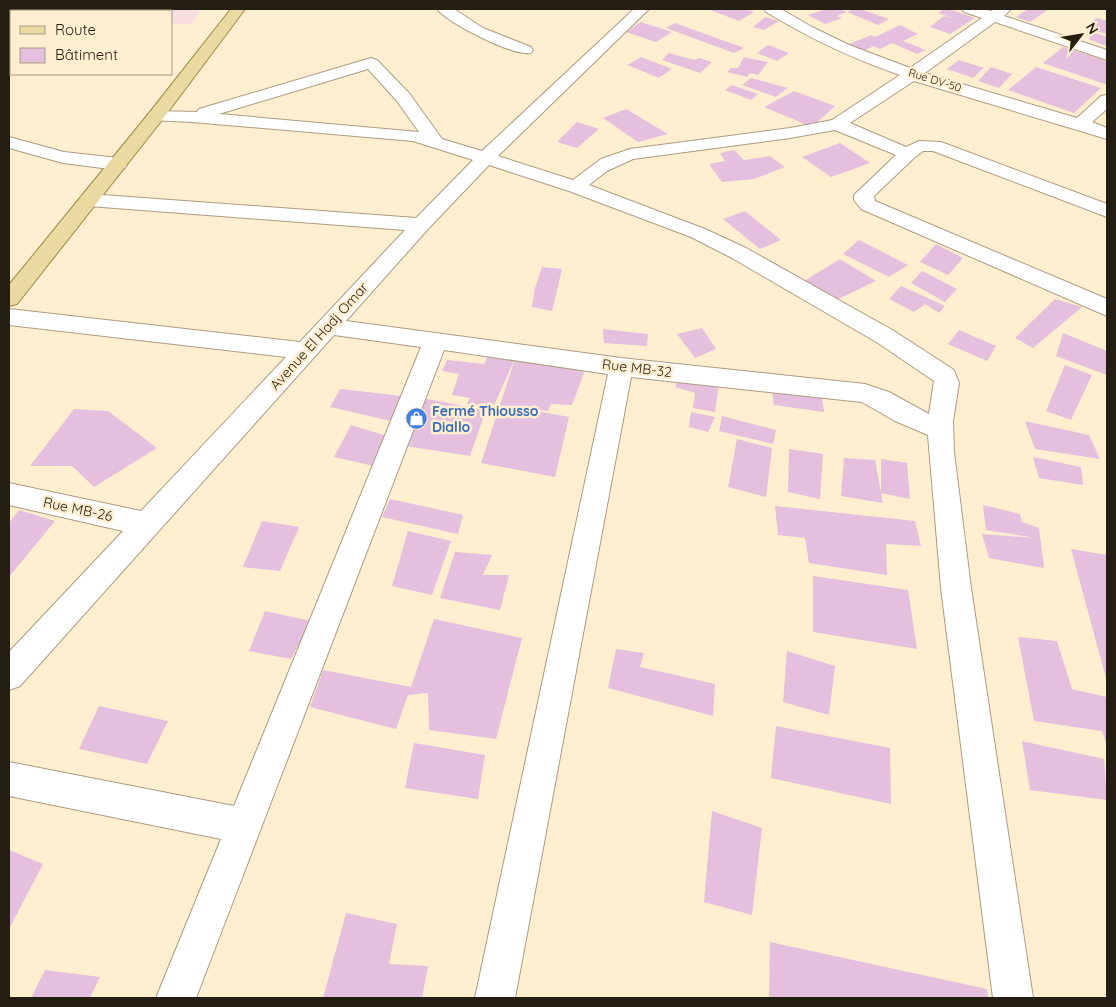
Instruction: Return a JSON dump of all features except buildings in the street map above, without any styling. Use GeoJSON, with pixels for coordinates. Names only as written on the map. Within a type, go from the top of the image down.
{"type":"FeatureCollection","features":[{"type":"Feature","properties":{"kind":"main road"},"geometry":{"type":"LineString","coordinates":[[9,299],[156,116],[238,9]]}},
{"type":"Feature","properties":{"kind":"street"},"geometry":{"type":"LineString","coordinates":[[444,9],[478,31],[525,50]]}},
{"type":"Feature","properties":{"kind":"street","name":"Avenue El Hadj Omar"},"geometry":{"type":"LineString","coordinates":[[9,675],[421,225],[486,158],[642,9]]}},
{"type":"Feature","properties":{"kind":"street","name":"Rue DV-50"},"geometry":{"type":"LineString","coordinates":[[771,9],[822,40],[913,74],[1080,124],[1107,134]]}},
{"type":"Feature","properties":{"kind":"street"},"geometry":{"type":"LineString","coordinates":[[969,9],[998,13],[1107,56]]}},
{"type":"Feature","properties":{"kind":"street"},"geometry":{"type":"LineString","coordinates":[[576,187],[592,171],[610,161],[630,154],[790,133],[837,124],[913,74],[998,13]]}},
{"type":"Feature","properties":{"kind":"street"},"geometry":{"type":"LineString","coordinates":[[192,117],[371,63],[403,97],[437,144]]}},
{"type":"Feature","properties":{"kind":"street"},"geometry":{"type":"LineString","coordinates":[[1080,124],[1107,100]]}},
{"type":"Feature","properties":{"kind":"street"},"geometry":{"type":"LineString","coordinates":[[156,116],[192,117],[415,136],[576,187],[698,234],[739,253],[929,364],[945,376],[948,385],[943,400],[940,430],[956,588],[1013,998]]}},
{"type":"Feature","properties":{"kind":"street"},"geometry":{"type":"LineString","coordinates":[[837,124],[908,154]]}},
{"type":"Feature","properties":{"kind":"street"},"geometry":{"type":"LineString","coordinates":[[9,142],[63,156],[118,164]]}},
{"type":"Feature","properties":{"kind":"street"},"geometry":{"type":"LineString","coordinates":[[1107,211],[935,146],[919,146],[864,195],[864,200],[868,205],[1107,308]]}},
{"type":"Feature","properties":{"kind":"street"},"geometry":{"type":"LineString","coordinates":[[89,200],[421,225]]}},
{"type":"Feature","properties":{"kind":"street"},"geometry":{"type":"LineString","coordinates":[[9,317],[306,350]]}},
{"type":"Feature","properties":{"kind":"street","name":"Rue MB-32"},"geometry":{"type":"LineString","coordinates":[[327,326],[621,367],[864,393],[880,399],[904,414],[940,430]]}},
{"type":"Feature","properties":{"kind":"street"},"geometry":{"type":"LineString","coordinates":[[176,998],[436,340]]}},
{"type":"Feature","properties":{"kind":"street"},"geometry":{"type":"LineString","coordinates":[[495,998],[621,367]]}},
{"type":"Feature","properties":{"kind":"street","name":"Rue MB-26"},"geometry":{"type":"LineString","coordinates":[[9,494],[147,524]]}},
{"type":"Feature","properties":{"kind":"street"},"geometry":{"type":"LineString","coordinates":[[9,779],[244,826]]}},
{"type":"Feature","properties":{"kind":"shaded area"},"geometry":{"type":"Polygon","coordinates":[[[29,9],[202,9],[191,24],[172,24],[172,10],[29,9]]]}},
{"type":"Feature","properties":{"kind":"place","name":"Fermé Thiousso Diallo"},"geometry":{"type":"Point","coordinates":[416,419]}}]}
